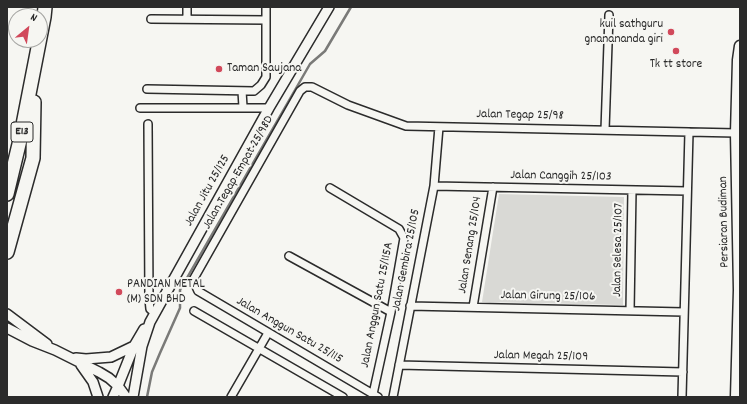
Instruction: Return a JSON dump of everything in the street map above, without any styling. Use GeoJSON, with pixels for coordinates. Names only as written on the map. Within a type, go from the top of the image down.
{"type":"FeatureCollection","features":[{"type":"Feature","properties":{"kind":"highway","name":"E13"},"geometry":{"type":"LineString","coordinates":[[7,194],[20,140],[38,48]]}},
{"type":"Feature","properties":{"kind":"highway"},"geometry":{"type":"LineString","coordinates":[[7,252],[33,158],[34,70]]}},
{"type":"Feature","properties":{"kind":"main road","name":"Persiaran Budiman"},"geometry":{"type":"LineString","coordinates":[[736,397],[739,290],[738,60],[740,46]]}},
{"type":"Feature","properties":{"kind":"main road"},"geometry":{"type":"LineString","coordinates":[[739,290],[740,270]]}},
{"type":"Feature","properties":{"kind":"street"},"geometry":{"type":"LineString","coordinates":[[187,7],[187,19]]}},
{"type":"Feature","properties":{"kind":"street"},"geometry":{"type":"LineString","coordinates":[[147,89],[254,91],[262,85],[266,77],[266,7]]}},
{"type":"Feature","properties":{"kind":"street","name":"Jalan Jitu 25/125"},"geometry":{"type":"LineString","coordinates":[[133,397],[142,346],[154,313],[269,108],[329,7]]}},
{"type":"Feature","properties":{"kind":"street"},"geometry":{"type":"LineString","coordinates":[[605,130],[609,15]]}},
{"type":"Feature","properties":{"kind":"street"},"geometry":{"type":"LineString","coordinates":[[151,19],[266,20]]}},
{"type":"Feature","properties":{"kind":"street","name":"Jalan Tegap Empat 25/98D"},"geometry":{"type":"LineString","coordinates":[[193,280],[300,91],[305,87],[312,87]]}},
{"type":"Feature","properties":{"kind":"street","name":"Jalan Tegap 25/98"},"geometry":{"type":"LineString","coordinates":[[312,87],[348,105],[406,126],[689,132],[738,131]]}},
{"type":"Feature","properties":{"kind":"street"},"geometry":{"type":"LineString","coordinates":[[242,91],[243,107]]}},
{"type":"Feature","properties":{"kind":"street"},"geometry":{"type":"LineString","coordinates":[[140,108],[269,108]]}},
{"type":"Feature","properties":{"kind":"street"},"geometry":{"type":"LineString","coordinates":[[148,124],[149,299],[150,309],[154,313]]}},
{"type":"Feature","properties":{"kind":"street","name":"Jalan Gembira 25/105"},"geometry":{"type":"LineString","coordinates":[[393,397],[434,186],[439,126]]}},
{"type":"Feature","properties":{"kind":"street"},"geometry":{"type":"LineString","coordinates":[[682,397],[689,132]]}},
{"type":"Feature","properties":{"kind":"street","name":"Jalan Canggih 25/103"},"geometry":{"type":"LineString","coordinates":[[434,186],[687,191]]}},
{"type":"Feature","properties":{"kind":"street","name":"Jalan Senang 25/104"},"geometry":{"type":"LineString","coordinates":[[473,307],[493,187]]}},
{"type":"Feature","properties":{"kind":"street","name":"Jalan Anggun Satu 25/115A"},"geometry":{"type":"LineString","coordinates":[[330,188],[399,229],[404,238],[375,395]]}},
{"type":"Feature","properties":{"kind":"street","name":"Jalan Selesa 25/107"},"geometry":{"type":"LineString","coordinates":[[630,311],[632,190]]}},
{"type":"Feature","properties":{"kind":"street"},"geometry":{"type":"LineString","coordinates":[[289,256],[391,312]]}},
{"type":"Feature","properties":{"kind":"street","name":"Jalan Anggun Satu 25/115"},"geometry":{"type":"LineString","coordinates":[[193,280],[198,292],[375,395]]}},
{"type":"Feature","properties":{"kind":"street","name":"Jalan Girung 25/106"},"geometry":{"type":"LineString","coordinates":[[410,306],[684,312]]}},
{"type":"Feature","properties":{"kind":"street"},"geometry":{"type":"LineString","coordinates":[[194,311],[343,397]]}},
{"type":"Feature","properties":{"kind":"street"},"geometry":{"type":"LineString","coordinates":[[7,314],[55,350]]}},
{"type":"Feature","properties":{"kind":"street"},"geometry":{"type":"LineString","coordinates":[[113,397],[134,346],[150,322]]}},
{"type":"Feature","properties":{"kind":"street"},"geometry":{"type":"LineString","coordinates":[[7,328],[32,341],[55,350],[109,378],[118,386],[126,397]]}},
{"type":"Feature","properties":{"kind":"street"},"geometry":{"type":"LineString","coordinates":[[231,397],[268,333]]}},
{"type":"Feature","properties":{"kind":"street"},"geometry":{"type":"LineString","coordinates":[[75,360],[111,357],[134,346]]}},
{"type":"Feature","properties":{"kind":"street"},"geometry":{"type":"LineString","coordinates":[[75,360],[93,382],[98,397]]}},
{"type":"Feature","properties":{"kind":"street","name":"Jalan Megah 25/109"},"geometry":{"type":"LineString","coordinates":[[399,365],[683,372]]}},
{"type":"Feature","properties":{"kind":"shaded area"},"geometry":{"type":"Polygon","coordinates":[[[499,194],[624,197],[623,305],[482,302],[499,194]]]}},
{"type":"Feature","properties":{"kind":"waterway"},"geometry":{"type":"LineString","coordinates":[[147,397],[152,372],[180,308],[180,290],[310,64],[325,51],[351,7]]}},
{"type":"Feature","properties":{"kind":"place","name":"kuil sathguru gnanananda giri"},"geometry":{"type":"Point","coordinates":[671,32]}},
{"type":"Feature","properties":{"kind":"place","name":"Tk tt store"},"geometry":{"type":"Point","coordinates":[676,51]}},
{"type":"Feature","properties":{"kind":"place","name":"Taman Saujana"},"geometry":{"type":"Point","coordinates":[219,69]}},
{"type":"Feature","properties":{"kind":"place","name":"PANDIAN METAL (M) SDN BHD"},"geometry":{"type":"Point","coordinates":[119,292]}}]}
